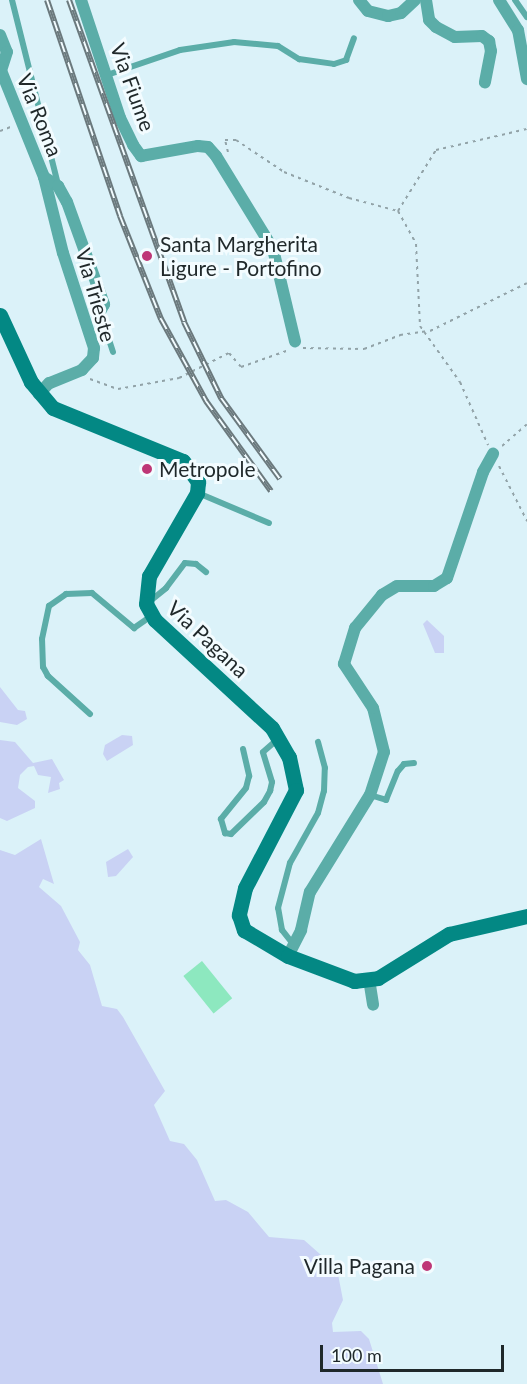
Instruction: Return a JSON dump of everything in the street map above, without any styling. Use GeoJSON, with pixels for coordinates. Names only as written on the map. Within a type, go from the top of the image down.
{"type":"FeatureCollection","features":[{"type":"Feature","properties":{"kind":"main road"},"geometry":{"type":"LineString","coordinates":[[0,315],[39,394],[53,408],[183,461],[198,482],[197,493]]}},
{"type":"Feature","properties":{"kind":"main road","name":"Via Pagana"},"geometry":{"type":"LineString","coordinates":[[197,493],[149,576],[149,610],[253,710],[279,739],[294,772],[296,790],[245,888],[239,915],[244,930],[266,946],[290,951],[354,981],[369,979]]}},
{"type":"Feature","properties":{"kind":"main road"},"geometry":{"type":"LineString","coordinates":[[369,979],[411,960],[449,934],[527,916]]}},
{"type":"Feature","properties":{"kind":"street","name":"Via Fiume"},"geometry":{"type":"LineString","coordinates":[[81,0],[120,118],[141,156],[198,146],[208,147],[216,156],[273,249],[295,341]]}},
{"type":"Feature","properties":{"kind":"street"},"geometry":{"type":"LineString","coordinates":[[359,0],[368,11],[388,16],[401,13],[415,0]]}},
{"type":"Feature","properties":{"kind":"street"},"geometry":{"type":"LineString","coordinates":[[426,0],[429,20],[436,27],[447,34],[482,36],[489,41],[491,51],[485,82]]}},
{"type":"Feature","properties":{"kind":"street"},"geometry":{"type":"LineString","coordinates":[[499,0],[518,30],[527,79]]}},
{"type":"Feature","properties":{"kind":"street"},"geometry":{"type":"LineString","coordinates":[[0,35],[7,52],[1,69]]}},
{"type":"Feature","properties":{"kind":"street","name":"Via Roma"},"geometry":{"type":"LineString","coordinates":[[1,69],[44,177]]}},
{"type":"Feature","properties":{"kind":"street"},"geometry":{"type":"LineString","coordinates":[[44,177],[58,186],[104,304],[100,312]]}},
{"type":"Feature","properties":{"kind":"street","name":"Via Trieste"},"geometry":{"type":"LineString","coordinates":[[39,394],[49,383],[82,370],[93,358],[94,348],[63,253],[44,177]]}},
{"type":"Feature","properties":{"kind":"street"},"geometry":{"type":"LineString","coordinates":[[290,951],[302,930],[310,892],[370,795],[380,771],[384,743],[373,708],[347,673],[344,664],[355,628],[387,592],[406,584],[434,586],[447,578],[483,472],[493,454]]}},
{"type":"Feature","properties":{"kind":"street"},"geometry":{"type":"LineString","coordinates":[[369,979],[373,1005]]}},
{"type":"Feature","properties":{"kind":"lane"},"geometry":{"type":"LineString","coordinates":[[12,0],[58,186]]}},
{"type":"Feature","properties":{"kind":"lane"},"geometry":{"type":"LineString","coordinates":[[515,0],[527,17]]}},
{"type":"Feature","properties":{"kind":"lane"},"geometry":{"type":"LineString","coordinates":[[107,75],[180,50],[234,42],[278,46],[299,59],[334,64],[346,60],[354,38]]}},
{"type":"Feature","properties":{"kind":"lane"},"geometry":{"type":"LineString","coordinates":[[100,312],[113,352]]}},
{"type":"Feature","properties":{"kind":"lane"},"geometry":{"type":"LineString","coordinates":[[197,493],[269,523]]}},
{"type":"Feature","properties":{"kind":"lane"},"geometry":{"type":"LineString","coordinates":[[90,714],[48,676],[43,667],[42,639],[49,606],[66,594],[92,593],[134,628],[185,563],[196,564],[206,572]]}},
{"type":"Feature","properties":{"kind":"lane"},"geometry":{"type":"LineString","coordinates":[[243,749],[249,776],[246,788],[221,819],[225,833],[231,834],[267,796],[272,782],[263,752],[279,739]]}},
{"type":"Feature","properties":{"kind":"lane"},"geometry":{"type":"LineString","coordinates":[[290,951],[282,930],[278,908],[290,863],[318,813],[324,791],[325,768],[318,742]]}},
{"type":"Feature","properties":{"kind":"lane"},"geometry":{"type":"LineString","coordinates":[[370,795],[386,800],[398,771],[404,764],[414,763]]}},
{"type":"Feature","properties":{"kind":"path"},"geometry":{"type":"LineString","coordinates":[[0,130],[14,126]]}},
{"type":"Feature","properties":{"kind":"path"},"geometry":{"type":"LineString","coordinates":[[398,211],[436,150],[527,129]]}},
{"type":"Feature","properties":{"kind":"path"},"geometry":{"type":"LineString","coordinates":[[230,157],[225,140],[236,140],[285,172],[349,198],[398,211],[416,244],[417,309],[424,332],[460,382],[527,520]]}},
{"type":"Feature","properties":{"kind":"path"},"geometry":{"type":"LineString","coordinates":[[82,370],[95,381],[118,389],[179,378],[229,353],[242,367],[291,350],[364,349],[400,335],[424,332],[527,283]]}},
{"type":"Feature","properties":{"kind":"path"},"geometry":{"type":"LineString","coordinates":[[493,454],[527,424]]}},
{"type":"Feature","properties":{"kind":"green space"},"geometry":{"type":"Polygon","coordinates":[[[202,961],[232,998],[214,1013],[183,976],[202,961]]]}},
{"type":"Feature","properties":{"kind":"water"},"geometry":{"type":"Polygon","coordinates":[[[427,620],[444,636],[444,653],[435,653],[423,624],[427,620]]]}},
{"type":"Feature","properties":{"kind":"water"},"geometry":{"type":"Polygon","coordinates":[[[0,687],[18,710],[25,711],[27,719],[17,725],[0,722],[0,687]]]}},
{"type":"Feature","properties":{"kind":"water"},"geometry":{"type":"Polygon","coordinates":[[[122,735],[132,736],[133,745],[107,761],[103,754],[105,745],[122,735]]]}},
{"type":"Feature","properties":{"kind":"water"},"geometry":{"type":"Polygon","coordinates":[[[0,740],[15,742],[33,763],[52,759],[64,780],[59,783],[60,789],[48,793],[51,777],[38,775],[34,766],[28,767],[20,775],[18,788],[35,801],[35,808],[7,821],[0,818],[0,740]]]}},
{"type":"Feature","properties":{"kind":"water"},"geometry":{"type":"Polygon","coordinates":[[[41,839],[54,884],[43,879],[39,887],[61,906],[80,942],[78,950],[90,965],[102,1006],[117,1009],[123,1017],[165,1091],[154,1105],[170,1141],[184,1144],[197,1160],[215,1201],[226,1200],[248,1212],[269,1237],[304,1240],[337,1269],[343,1300],[332,1323],[333,1332],[361,1331],[369,1339],[383,1384],[0,1384],[0,850],[15,855],[41,839]]]}},
{"type":"Feature","properties":{"kind":"water"},"geometry":{"type":"Polygon","coordinates":[[[128,849],[133,857],[116,876],[108,877],[106,862],[128,849]]]}},
{"type":"Feature","properties":{"kind":"railway"},"geometry":{"type":"LineString","coordinates":[[47,0],[120,216],[161,319],[206,401],[271,491]]}},
{"type":"Feature","properties":{"kind":"railway"},"geometry":{"type":"LineString","coordinates":[[69,0],[184,322],[221,398],[280,479]]}},
{"type":"Feature","properties":{"kind":"place","name":"Santa Margherita Ligure - Portofino"},"geometry":{"type":"Point","coordinates":[147,256]}},
{"type":"Feature","properties":{"kind":"place","name":"Metropole"},"geometry":{"type":"Point","coordinates":[147,469]}},
{"type":"Feature","properties":{"kind":"place","name":"Villa Pagana"},"geometry":{"type":"Point","coordinates":[427,1266]}}]}
